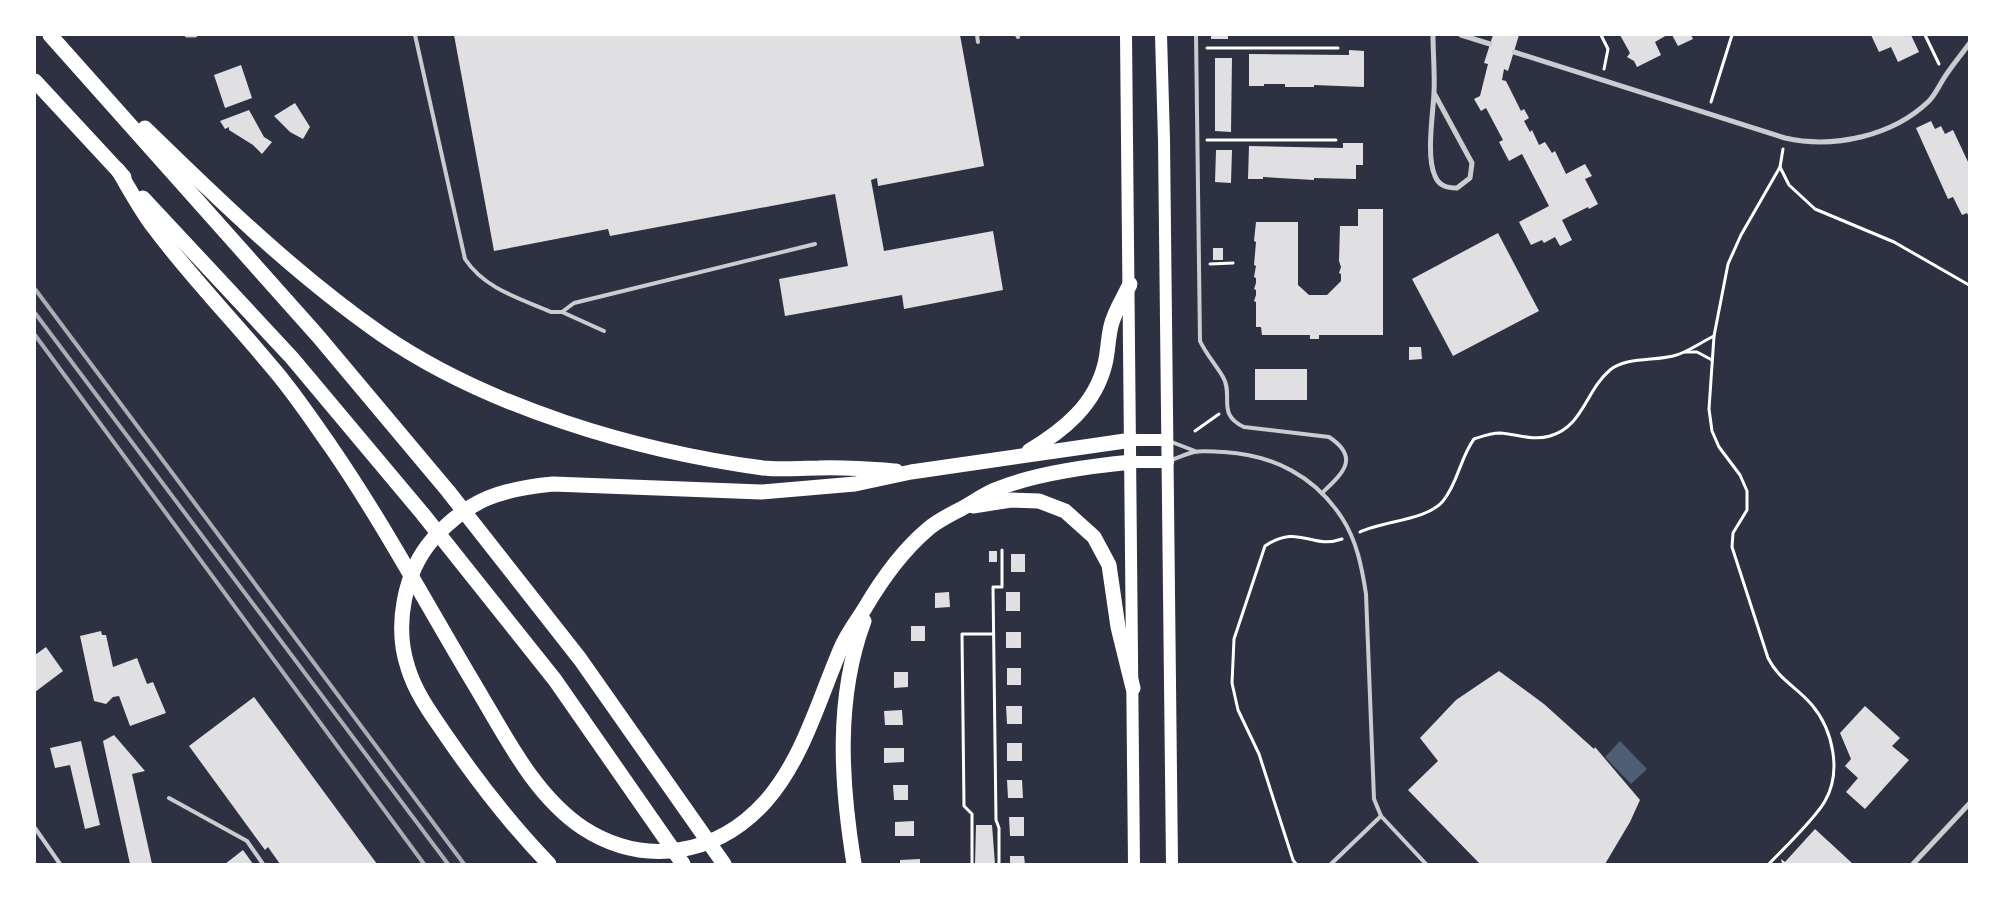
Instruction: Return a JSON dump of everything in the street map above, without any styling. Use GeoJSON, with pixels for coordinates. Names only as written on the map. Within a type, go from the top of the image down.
{"type":"FeatureCollection","features":[{"type":"Feature","properties":{"kind":"highway"},"geometry":{"type":"LineString","coordinates":[[55,40],[283,258],[331,297],[383,335],[461,380],[551,417],[597,433],[707,458],[766,468],[853,467],[911,472]]}},
{"type":"Feature","properties":{"kind":"highway"},"geometry":{"type":"LineString","coordinates":[[55,40],[318,336],[448,491],[580,659],[722,862]]}},
{"type":"Feature","properties":{"kind":"highway"},"geometry":{"type":"LineString","coordinates":[[35,81],[292,358],[422,513],[555,680],[683,864]]}},
{"type":"Feature","properties":{"kind":"highway"},"geometry":{"type":"LineString","coordinates":[[118,170],[154,228],[275,370],[332,450],[396,550],[512,746],[548,798],[566,816],[587,831],[616,844],[643,850],[672,852],[691,850],[716,840],[747,820],[786,775],[812,720],[843,644],[876,589],[898,559],[928,529],[992,491],[1009,485],[1101,465],[1132,462]]}},
{"type":"Feature","properties":{"kind":"highway"},"geometry":{"type":"LineString","coordinates":[[1023,455],[1064,428],[1086,405],[1094,393],[1105,363],[1111,324],[1130,284]]}},
{"type":"Feature","properties":{"kind":"highway"},"geometry":{"type":"LineString","coordinates":[[549,864],[511,824],[458,753],[419,695],[407,667],[401,636],[403,606],[413,575],[424,550],[456,516],[474,503],[495,493],[524,487],[553,484],[693,492],[761,492],[855,484],[911,472],[1132,440]]}},
{"type":"Feature","properties":{"kind":"highway"},"geometry":{"type":"LineString","coordinates":[[964,507],[1011,500],[1039,501],[1065,511],[1086,528],[1102,549],[1109,565],[1118,627],[1133,688]]}},
{"type":"Feature","properties":{"kind":"highway"},"geometry":{"type":"LineString","coordinates":[[854,864],[844,775],[843,711],[858,637],[876,589]]}},
{"type":"Feature","properties":{"kind":"main road"},"geometry":{"type":"LineString","coordinates":[[1126,35],[1132,440],[1134,864]]}},
{"type":"Feature","properties":{"kind":"main road"},"geometry":{"type":"LineString","coordinates":[[1161,35],[1164,100],[1172,864]]}},
{"type":"Feature","properties":{"kind":"main road"},"geometry":{"type":"LineString","coordinates":[[1132,440],[1167,440]]}},
{"type":"Feature","properties":{"kind":"main road"},"geometry":{"type":"LineString","coordinates":[[1132,462],[1168,462]]}},
{"type":"Feature","properties":{"kind":"street"},"geometry":{"type":"LineString","coordinates":[[187,35],[194,35]]}},
{"type":"Feature","properties":{"kind":"street"},"geometry":{"type":"LineString","coordinates":[[1433,35],[1434,93],[1431,132],[1433,170],[1439,183],[1444,187],[1457,188],[1470,178],[1473,172],[1472,163],[1434,93]]}},
{"type":"Feature","properties":{"kind":"street"},"geometry":{"type":"LineString","coordinates":[[1461,35],[1490,44]]}},
{"type":"Feature","properties":{"kind":"street"},"geometry":{"type":"LineString","coordinates":[[1514,52],[1785,138],[1821,142],[1858,138],[1905,121],[1930,100],[1969,44]]}},
{"type":"Feature","properties":{"kind":"street"},"geometry":{"type":"LineString","coordinates":[[1914,864],[1969,804]]}},
{"type":"Feature","properties":{"kind":"lane"},"geometry":{"type":"LineString","coordinates":[[415,35],[465,259],[474,274],[486,283],[551,312],[562,312],[604,331]]}},
{"type":"Feature","properties":{"kind":"lane"},"geometry":{"type":"LineString","coordinates":[[977,35],[978,42]]}},
{"type":"Feature","properties":{"kind":"lane"},"geometry":{"type":"LineString","coordinates":[[1196,35],[1200,341],[1224,379],[1227,410],[1231,418],[1244,427],[1330,437],[1341,444],[1346,454],[1345,467],[1341,475],[1322,493]]}},
{"type":"Feature","properties":{"kind":"lane"},"geometry":{"type":"LineString","coordinates":[[562,312],[574,303],[815,244]]}},
{"type":"Feature","properties":{"kind":"lane"},"geometry":{"type":"LineString","coordinates":[[1167,440],[1195,452],[1249,454],[1270,460],[1305,477],[1322,493],[1342,518],[1361,564],[1366,594],[1374,799],[1380,816],[1426,864]]}},
{"type":"Feature","properties":{"kind":"lane"},"geometry":{"type":"LineString","coordinates":[[1168,462],[1195,452]]}},
{"type":"Feature","properties":{"kind":"lane"},"geometry":{"type":"LineString","coordinates":[[169,798],[246,841],[263,864]]}},
{"type":"Feature","properties":{"kind":"lane"},"geometry":{"type":"LineString","coordinates":[[1330,864],[1380,816]]}},
{"type":"Feature","properties":{"kind":"lane"},"geometry":{"type":"LineString","coordinates":[[35,828],[60,864]]}},
{"type":"Feature","properties":{"kind":"path"},"geometry":{"type":"LineString","coordinates":[[1601,79],[1608,49],[1602,35]]}},
{"type":"Feature","properties":{"kind":"path"},"geometry":{"type":"LineString","coordinates":[[1708,113],[1732,35]]}},
{"type":"Feature","properties":{"kind":"path"},"geometry":{"type":"LineString","coordinates":[[1925,35],[1945,77]]}},
{"type":"Feature","properties":{"kind":"path"},"geometry":{"type":"LineString","coordinates":[[1196,48],[1338,48]]}},
{"type":"Feature","properties":{"kind":"path"},"geometry":{"type":"LineString","coordinates":[[1769,864],[1825,802],[1831,787],[1834,769],[1833,752],[1827,731],[1812,705],[1775,672],[1768,658],[1732,548],[1733,533],[1747,510],[1747,491],[1740,475],[1720,447],[1712,431],[1709,409],[1714,336],[1728,264],[1741,236],[1780,167],[1785,138]]}},
{"type":"Feature","properties":{"kind":"path"},"geometry":{"type":"LineString","coordinates":[[1198,140],[1336,140]]}},
{"type":"Feature","properties":{"kind":"path"},"geometry":{"type":"LineString","coordinates":[[1780,167],[1789,185],[1815,209],[1894,242],[1969,285]]}},
{"type":"Feature","properties":{"kind":"path"},"geometry":{"type":"LineString","coordinates":[[1199,264],[1233,263]]}},
{"type":"Feature","properties":{"kind":"path"},"geometry":{"type":"LineString","coordinates":[[1296,864],[1293,860],[1259,754],[1238,710],[1232,683],[1234,639],[1265,546],[1275,539],[1289,535],[1331,543],[1369,527],[1430,511],[1443,502],[1455,480],[1467,449],[1474,439],[1500,433],[1526,437],[1549,436],[1566,429],[1585,408],[1601,378],[1612,368],[1632,362],[1674,356],[1714,336]]}},
{"type":"Feature","properties":{"kind":"path"},"geometry":{"type":"LineString","coordinates":[[1682,352],[1697,352],[1712,360]]}},
{"type":"Feature","properties":{"kind":"path"},"geometry":{"type":"LineString","coordinates":[[1195,431],[1227,410]]}},
{"type":"Feature","properties":{"kind":"path"},"geometry":{"type":"LineString","coordinates":[[999,864],[999,828],[996,820],[993,587],[1002,587],[1002,550]]}},
{"type":"Feature","properties":{"kind":"path"},"geometry":{"type":"LineString","coordinates":[[972,864],[972,814],[964,806],[962,634],[993,634]]}},
{"type":"Feature","properties":{"kind":"water"},"geometry":{"type":"Polygon","coordinates":[[[1620,741],[1647,769],[1631,784],[1605,757],[1620,741]]]}},
{"type":"Feature","properties":{"kind":"building"},"geometry":{"type":"Polygon","coordinates":[[[454,35],[960,35],[984,166],[878,186],[877,178],[871,180],[884,251],[993,231],[1003,290],[904,309],[902,295],[785,316],[779,279],[848,266],[835,194],[610,236],[608,229],[494,251],[454,35]]]}},
{"type":"Feature","properties":{"kind":"building"},"geometry":{"type":"Polygon","coordinates":[[[1211,35],[1228,35],[1228,39],[1211,39],[1211,35]]]}},
{"type":"Feature","properties":{"kind":"building"},"geometry":{"type":"Polygon","coordinates":[[[1493,35],[1519,35],[1508,71],[1504,69],[1502,80],[1506,81],[1521,111],[1524,109],[1529,118],[1524,121],[1530,132],[1532,130],[1539,145],[1545,142],[1552,153],[1555,151],[1566,174],[1585,164],[1592,176],[1585,179],[1598,204],[1562,220],[1572,240],[1560,246],[1555,237],[1544,243],[1542,240],[1531,245],[1519,222],[1549,206],[1522,154],[1509,161],[1499,142],[1503,140],[1486,108],[1481,111],[1474,99],[1480,96],[1488,64],[1484,63],[1493,35]]]}},
{"type":"Feature","properties":{"kind":"building"},"geometry":{"type":"Polygon","coordinates":[[[1620,35],[1667,35],[1655,42],[1661,55],[1637,67],[1634,61],[1627,57],[1630,53],[1620,35]]]}},
{"type":"Feature","properties":{"kind":"building"},"geometry":{"type":"Polygon","coordinates":[[[1672,35],[1691,35],[1693,39],[1678,46],[1672,35]]]}},
{"type":"Feature","properties":{"kind":"building"},"geometry":{"type":"Polygon","coordinates":[[[1871,35],[1911,35],[1919,52],[1898,62],[1891,47],[1879,52],[1871,35]]]}},
{"type":"Feature","properties":{"kind":"building"},"geometry":{"type":"Polygon","coordinates":[[[1349,50],[1364,51],[1364,87],[1314,85],[1314,87],[1285,87],[1285,84],[1249,86],[1249,54],[1349,55],[1349,50]]]}},
{"type":"Feature","properties":{"kind":"building"},"geometry":{"type":"Polygon","coordinates":[[[1215,58],[1232,58],[1231,132],[1215,131],[1215,58]]]}},
{"type":"Feature","properties":{"kind":"building"},"geometry":{"type":"Polygon","coordinates":[[[241,65],[252,98],[225,108],[214,75],[241,65]]]}},
{"type":"Feature","properties":{"kind":"building"},"geometry":{"type":"Polygon","coordinates":[[[295,103],[310,127],[303,139],[290,132],[274,116],[295,103]]]}},
{"type":"Feature","properties":{"kind":"building"},"geometry":{"type":"Polygon","coordinates":[[[249,110],[264,137],[272,142],[262,154],[253,145],[229,130],[229,127],[225,129],[220,121],[249,110]]]}},
{"type":"Feature","properties":{"kind":"building"},"geometry":{"type":"Polygon","coordinates":[[[1931,121],[1935,129],[1941,126],[1945,134],[1953,130],[1969,164],[1969,217],[1967,213],[1962,215],[1953,197],[1948,199],[1916,128],[1931,121]]]}},
{"type":"Feature","properties":{"kind":"building"},"geometry":{"type":"Polygon","coordinates":[[[1343,143],[1363,143],[1363,165],[1356,165],[1356,179],[1314,178],[1314,180],[1263,177],[1263,179],[1248,179],[1249,146],[1343,148],[1343,143]]]}},
{"type":"Feature","properties":{"kind":"building"},"geometry":{"type":"Polygon","coordinates":[[[1216,150],[1232,150],[1231,183],[1215,182],[1216,150]]]}},
{"type":"Feature","properties":{"kind":"building"},"geometry":{"type":"Polygon","coordinates":[[[1358,209],[1383,209],[1383,335],[1319,335],[1319,339],[1310,339],[1310,335],[1262,335],[1261,327],[1256,327],[1256,302],[1254,301],[1256,295],[1256,290],[1254,289],[1256,278],[1254,277],[1256,266],[1254,265],[1256,242],[1254,241],[1256,222],[1298,222],[1298,285],[1309,295],[1327,295],[1341,281],[1341,274],[1339,273],[1341,267],[1339,261],[1340,226],[1358,226],[1358,209]]]}},
{"type":"Feature","properties":{"kind":"building"},"geometry":{"type":"Polygon","coordinates":[[[1498,233],[1539,311],[1453,356],[1412,279],[1498,233]]]}},
{"type":"Feature","properties":{"kind":"building"},"geometry":{"type":"Polygon","coordinates":[[[1213,248],[1223,248],[1223,260],[1213,260],[1213,248]]]}},
{"type":"Feature","properties":{"kind":"building"},"geometry":{"type":"Polygon","coordinates":[[[1409,347],[1421,347],[1422,359],[1409,360],[1409,347]]]}},
{"type":"Feature","properties":{"kind":"building"},"geometry":{"type":"Polygon","coordinates":[[[1255,369],[1307,369],[1307,400],[1255,400],[1255,369]]]}},
{"type":"Feature","properties":{"kind":"building"},"geometry":{"type":"Polygon","coordinates":[[[989,551],[997,551],[997,562],[989,562],[989,551]]]}},
{"type":"Feature","properties":{"kind":"building"},"geometry":{"type":"Polygon","coordinates":[[[1011,554],[1025,554],[1025,572],[1011,572],[1011,554]]]}},
{"type":"Feature","properties":{"kind":"building"},"geometry":{"type":"Polygon","coordinates":[[[949,592],[950,607],[935,608],[935,593],[949,592]]]}},
{"type":"Feature","properties":{"kind":"building"},"geometry":{"type":"Polygon","coordinates":[[[1006,592],[1020,592],[1020,611],[1006,611],[1006,592]]]}},
{"type":"Feature","properties":{"kind":"building"},"geometry":{"type":"Polygon","coordinates":[[[911,626],[925,626],[925,641],[911,641],[911,626]]]}},
{"type":"Feature","properties":{"kind":"building"},"geometry":{"type":"Polygon","coordinates":[[[101,631],[102,635],[106,635],[113,667],[137,658],[147,684],[153,682],[166,713],[130,726],[119,696],[113,697],[106,704],[94,701],[80,636],[101,631]]]}},
{"type":"Feature","properties":{"kind":"building"},"geometry":{"type":"Polygon","coordinates":[[[1006,632],[1021,632],[1021,648],[1006,648],[1006,632]]]}},
{"type":"Feature","properties":{"kind":"building"},"geometry":{"type":"Polygon","coordinates":[[[46,647],[63,671],[35,692],[35,655],[46,647]]]}},
{"type":"Feature","properties":{"kind":"building"},"geometry":{"type":"Polygon","coordinates":[[[1007,668],[1021,668],[1021,685],[1007,685],[1007,668]]]}},
{"type":"Feature","properties":{"kind":"building"},"geometry":{"type":"Polygon","coordinates":[[[1499,671],[1544,704],[1594,749],[1595,747],[1640,800],[1630,822],[1605,864],[1480,864],[1408,790],[1438,761],[1420,738],[1456,700],[1499,671]]]}},
{"type":"Feature","properties":{"kind":"building"},"geometry":{"type":"Polygon","coordinates":[[[894,672],[908,672],[908,687],[894,688],[894,672]]]}},
{"type":"Feature","properties":{"kind":"building"},"geometry":{"type":"Polygon","coordinates":[[[254,697],[377,864],[280,864],[268,847],[265,850],[189,746],[254,697]]]}},
{"type":"Feature","properties":{"kind":"building"},"geometry":{"type":"Polygon","coordinates":[[[1006,706],[1022,706],[1022,724],[1007,724],[1006,706]]]}},
{"type":"Feature","properties":{"kind":"building"},"geometry":{"type":"Polygon","coordinates":[[[1865,706],[1900,738],[1892,746],[1909,760],[1865,809],[1846,792],[1858,778],[1845,766],[1851,759],[1840,733],[1865,706]]]}},
{"type":"Feature","properties":{"kind":"building"},"geometry":{"type":"Polygon","coordinates":[[[902,710],[903,725],[885,725],[884,711],[902,710]]]}},
{"type":"Feature","properties":{"kind":"building"},"geometry":{"type":"Polygon","coordinates":[[[114,735],[145,771],[132,774],[152,864],[130,864],[103,741],[114,735]]]}},
{"type":"Feature","properties":{"kind":"building"},"geometry":{"type":"Polygon","coordinates":[[[81,741],[100,825],[85,829],[70,765],[55,768],[50,748],[81,741]]]}},
{"type":"Feature","properties":{"kind":"building"},"geometry":{"type":"Polygon","coordinates":[[[1007,743],[1022,743],[1022,761],[1007,761],[1007,743]]]}},
{"type":"Feature","properties":{"kind":"building"},"geometry":{"type":"Polygon","coordinates":[[[884,748],[904,748],[904,762],[884,763],[884,748]]]}},
{"type":"Feature","properties":{"kind":"building"},"geometry":{"type":"Polygon","coordinates":[[[1007,780],[1022,780],[1023,798],[1008,798],[1007,780]]]}},
{"type":"Feature","properties":{"kind":"building"},"geometry":{"type":"Polygon","coordinates":[[[893,785],[908,785],[908,800],[894,800],[893,785]]]}},
{"type":"Feature","properties":{"kind":"building"},"geometry":{"type":"Polygon","coordinates":[[[1009,817],[1024,817],[1024,836],[1010,836],[1009,817]]]}},
{"type":"Feature","properties":{"kind":"building"},"geometry":{"type":"Polygon","coordinates":[[[914,821],[914,836],[895,836],[895,822],[914,821]]]}},
{"type":"Feature","properties":{"kind":"building"},"geometry":{"type":"Polygon","coordinates":[[[976,825],[992,825],[995,864],[975,864],[976,825]]]}},
{"type":"Feature","properties":{"kind":"building"},"geometry":{"type":"Polygon","coordinates":[[[1815,829],[1853,864],[1782,864],[1781,859],[1785,862],[1815,829]]]}},
{"type":"Feature","properties":{"kind":"building"},"geometry":{"type":"Polygon","coordinates":[[[243,850],[253,864],[225,864],[243,850]]]}},
{"type":"Feature","properties":{"kind":"building"},"geometry":{"type":"Polygon","coordinates":[[[1010,856],[1024,856],[1025,864],[1010,864],[1010,856]]]}},
{"type":"Feature","properties":{"kind":"building"},"geometry":{"type":"Polygon","coordinates":[[[920,859],[920,864],[900,864],[900,860],[920,859]]]}},
{"type":"Feature","properties":{"kind":"railway"},"geometry":{"type":"LineString","coordinates":[[35,289],[464,864]]}},
{"type":"Feature","properties":{"kind":"railway"},"geometry":{"type":"LineString","coordinates":[[35,313],[448,864]]}},
{"type":"Feature","properties":{"kind":"railway"},"geometry":{"type":"LineString","coordinates":[[35,335],[424,864]]}}]}
